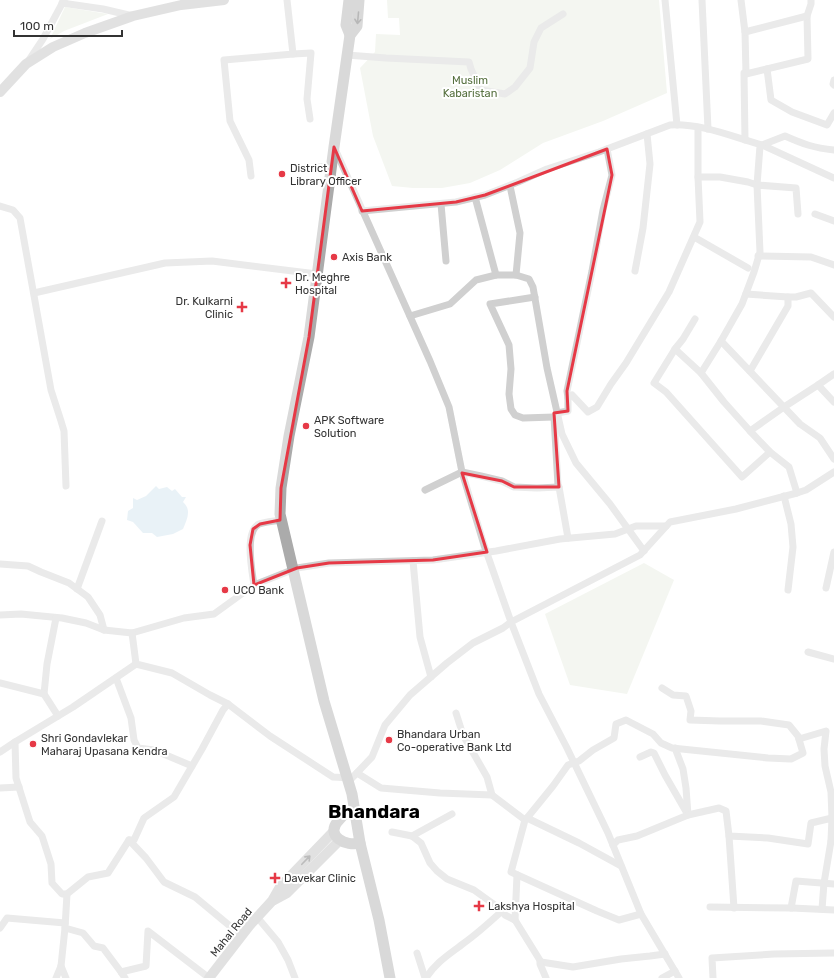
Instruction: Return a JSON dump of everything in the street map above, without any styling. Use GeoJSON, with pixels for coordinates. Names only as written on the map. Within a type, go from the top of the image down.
{"type":"FeatureCollection","features":[{"type":"Feature","properties":{"kind":"main road"},"geometry":{"type":"LineString","coordinates":[[349,0],[346,25],[350,35]]}},
{"type":"Feature","properties":{"kind":"main road"},"geometry":{"type":"LineString","coordinates":[[359,0],[357,26],[350,35],[347,54],[309,337],[289,436],[281,488],[280,514],[324,701],[352,776],[352,794],[360,843],[379,920],[390,978]]}},
{"type":"Feature","properties":{"kind":"main road"},"geometry":{"type":"LineString","coordinates":[[355,812],[345,814],[336,824],[337,835],[349,844],[360,843]]}},
{"type":"Feature","properties":{"kind":"street"},"geometry":{"type":"LineString","coordinates":[[2,87],[26,64],[53,46],[85,33],[133,16],[181,5],[224,0]]}},
{"type":"Feature","properties":{"kind":"street"},"geometry":{"type":"LineString","coordinates":[[287,0],[292,54]]}},
{"type":"Feature","properties":{"kind":"street"},"geometry":{"type":"LineString","coordinates":[[665,0],[677,125]]}},
{"type":"Feature","properties":{"kind":"street"},"geometry":{"type":"LineString","coordinates":[[702,0],[708,129]]}},
{"type":"Feature","properties":{"kind":"street"},"geometry":{"type":"LineString","coordinates":[[741,0],[746,74],[744,73],[745,140]]}},
{"type":"Feature","properties":{"kind":"street"},"geometry":{"type":"LineString","coordinates":[[746,74],[808,59],[807,16],[812,0]]}},
{"type":"Feature","properties":{"kind":"street"},"geometry":{"type":"LineString","coordinates":[[26,64],[43,39],[63,2],[88,3],[133,16]]}},
{"type":"Feature","properties":{"kind":"street"},"geometry":{"type":"LineString","coordinates":[[347,54],[386,58],[469,62],[481,90],[504,94],[515,87],[530,68],[534,42],[541,28],[563,14]]}},
{"type":"Feature","properties":{"kind":"street"},"geometry":{"type":"LineString","coordinates":[[744,32],[807,16]]}},
{"type":"Feature","properties":{"kind":"street"},"geometry":{"type":"LineString","coordinates":[[251,176],[248,160],[230,121],[224,60],[311,53],[307,99],[310,119]]}},
{"type":"Feature","properties":{"kind":"street"},"geometry":{"type":"LineString","coordinates":[[767,69],[771,100],[792,112],[827,125],[834,113]]}},
{"type":"Feature","properties":{"kind":"street"},"geometry":{"type":"LineString","coordinates":[[834,80],[834,85]]}},
{"type":"Feature","properties":{"kind":"street"},"geometry":{"type":"LineString","coordinates":[[362,211],[441,204],[485,195],[510,186],[547,169],[607,149],[670,125],[708,129],[762,145],[834,178]]}},
{"type":"Feature","properties":{"kind":"street"},"geometry":{"type":"LineString","coordinates":[[568,398],[572,395],[588,412],[597,407],[626,363],[669,292],[700,222],[698,128]]}},
{"type":"Feature","properties":{"kind":"street"},"geometry":{"type":"LineString","coordinates":[[635,271],[643,228],[650,164],[647,134]]}},
{"type":"Feature","properties":{"kind":"street"},"geometry":{"type":"LineString","coordinates":[[701,373],[742,304],[760,252],[757,185],[760,146],[785,136],[821,149],[834,150]]}},
{"type":"Feature","properties":{"kind":"street"},"geometry":{"type":"LineString","coordinates":[[334,147],[430,361],[449,407],[462,472],[487,552],[511,622],[539,694],[613,845],[641,914],[679,978]]}},
{"type":"Feature","properties":{"kind":"street"},"geometry":{"type":"LineString","coordinates":[[534,297],[490,304],[509,345],[511,369],[509,394],[511,409],[515,415],[523,418],[555,415],[568,411],[567,391],[603,210],[612,175],[607,149]]}},
{"type":"Feature","properties":{"kind":"street"},"geometry":{"type":"LineString","coordinates":[[295,169],[331,166]]}},
{"type":"Feature","properties":{"kind":"street"},"geometry":{"type":"LineString","coordinates":[[698,178],[720,177],[757,185],[796,188],[798,214]]}},
{"type":"Feature","properties":{"kind":"street"},"geometry":{"type":"LineString","coordinates":[[510,186],[520,233],[516,275]]}},
{"type":"Feature","properties":{"kind":"street"},"geometry":{"type":"LineString","coordinates":[[475,197],[496,275]]}},
{"type":"Feature","properties":{"kind":"street"},"geometry":{"type":"LineString","coordinates":[[441,204],[446,261]]}},
{"type":"Feature","properties":{"kind":"street"},"geometry":{"type":"LineString","coordinates":[[0,206],[13,210],[20,218],[52,390],[64,431],[66,486]]}},
{"type":"Feature","properties":{"kind":"street"},"geometry":{"type":"LineString","coordinates":[[815,214],[834,221]]}},
{"type":"Feature","properties":{"kind":"street"},"geometry":{"type":"LineString","coordinates":[[694,237],[748,268]]}},
{"type":"Feature","properties":{"kind":"street"},"geometry":{"type":"LineString","coordinates":[[758,256],[811,258],[834,265]]}},
{"type":"Feature","properties":{"kind":"street"},"geometry":{"type":"LineString","coordinates":[[34,293],[165,263],[212,261],[317,274]]}},
{"type":"Feature","properties":{"kind":"street"},"geometry":{"type":"LineString","coordinates":[[410,316],[450,304],[476,280],[496,275],[516,275],[529,279],[533,287],[555,415],[558,484],[568,538]]}},
{"type":"Feature","properties":{"kind":"street"},"geometry":{"type":"LineString","coordinates":[[746,294],[796,297],[811,293],[834,317]]}},
{"type":"Feature","properties":{"kind":"street"},"geometry":{"type":"LineString","coordinates":[[750,371],[788,306],[788,297]]}},
{"type":"Feature","properties":{"kind":"street"},"geometry":{"type":"LineString","coordinates":[[695,319],[654,383],[666,392],[742,477],[770,452]]}},
{"type":"Feature","properties":{"kind":"street"},"geometry":{"type":"LineString","coordinates":[[721,341],[800,424],[820,438],[834,459]]}},
{"type":"Feature","properties":{"kind":"street"},"geometry":{"type":"LineString","coordinates":[[675,349],[701,373],[724,402],[770,452],[789,467],[797,493]]}},
{"type":"Feature","properties":{"kind":"street"},"geometry":{"type":"LineString","coordinates":[[750,431],[834,374]]}},
{"type":"Feature","properties":{"kind":"street"},"geometry":{"type":"LineString","coordinates":[[818,385],[834,402]]}},
{"type":"Feature","properties":{"kind":"street"},"geometry":{"type":"LineString","coordinates":[[555,415],[562,434],[576,463],[610,504],[644,551]]}},
{"type":"Feature","properties":{"kind":"street"},"geometry":{"type":"LineString","coordinates":[[425,490],[462,472],[502,481],[514,487],[559,487]]}},
{"type":"Feature","properties":{"kind":"street"},"geometry":{"type":"LineString","coordinates":[[352,776],[372,757],[385,725],[410,694],[473,643],[640,555],[670,522],[736,509],[797,493],[806,490],[834,472]]}},
{"type":"Feature","properties":{"kind":"street"},"geometry":{"type":"LineString","coordinates":[[784,496],[791,524],[792,547],[788,590]]}},
{"type":"Feature","properties":{"kind":"street"},"geometry":{"type":"LineString","coordinates":[[254,585],[250,545],[253,528],[260,524],[281,520]]}},
{"type":"Feature","properties":{"kind":"street"},"geometry":{"type":"LineString","coordinates":[[77,589],[102,521]]}},
{"type":"Feature","properties":{"kind":"street"},"geometry":{"type":"LineString","coordinates":[[0,615],[21,614],[56,618],[86,623],[104,630],[132,633],[184,618],[214,614],[254,585],[297,568],[329,563],[433,560],[568,538],[615,534],[636,526],[666,526]]}},
{"type":"Feature","properties":{"kind":"street"},"geometry":{"type":"LineString","coordinates":[[826,588],[834,552]]}},
{"type":"Feature","properties":{"kind":"street"},"geometry":{"type":"LineString","coordinates":[[413,561],[420,637],[431,677]]}},
{"type":"Feature","properties":{"kind":"street"},"geometry":{"type":"LineString","coordinates":[[0,564],[28,566],[69,583],[88,597],[100,615],[104,630]]}},
{"type":"Feature","properties":{"kind":"street"},"geometry":{"type":"LineString","coordinates":[[56,618],[47,664],[44,694],[58,716]]}},
{"type":"Feature","properties":{"kind":"street"},"geometry":{"type":"LineString","coordinates":[[132,633],[136,664]]}},
{"type":"Feature","properties":{"kind":"street"},"geometry":{"type":"LineString","coordinates":[[808,652],[834,659]]}},
{"type":"Feature","properties":{"kind":"street"},"geometry":{"type":"LineString","coordinates":[[0,752],[58,716],[136,664],[172,673],[228,704],[270,736],[333,777],[352,776],[381,788],[492,795],[526,819],[579,843],[622,866]]}},
{"type":"Feature","properties":{"kind":"street"},"geometry":{"type":"LineString","coordinates":[[116,678],[131,718],[134,740],[138,748],[154,750],[192,766]]}},
{"type":"Feature","properties":{"kind":"street"},"geometry":{"type":"LineString","coordinates":[[0,683],[44,694]]}},
{"type":"Feature","properties":{"kind":"street"},"geometry":{"type":"LineString","coordinates":[[641,914],[619,920],[511,872],[526,819],[568,765],[579,761],[593,750],[614,738],[616,724],[626,720],[654,734],[661,743],[672,748],[791,759],[803,753],[798,736],[789,725],[761,721],[690,720],[691,711],[686,696],[673,695],[662,688]]}},
{"type":"Feature","properties":{"kind":"street"},"geometry":{"type":"LineString","coordinates":[[15,742],[16,778],[30,822],[42,836],[51,864],[52,883],[62,894],[67,894],[88,877],[108,872],[130,840],[134,840],[144,818],[174,797],[223,710],[228,704]]}},
{"type":"Feature","properties":{"kind":"street"},"geometry":{"type":"LineString","coordinates":[[456,713],[463,735],[487,777],[492,795]]}},
{"type":"Feature","properties":{"kind":"street"},"geometry":{"type":"LineString","coordinates":[[799,739],[826,731],[824,749],[825,766],[831,792],[833,841],[824,883],[822,909]]}},
{"type":"Feature","properties":{"kind":"street"},"geometry":{"type":"LineString","coordinates":[[675,748],[683,770],[688,815]]}},
{"type":"Feature","properties":{"kind":"street"},"geometry":{"type":"LineString","coordinates":[[640,757],[651,752],[654,753],[688,815]]}},
{"type":"Feature","properties":{"kind":"street"},"geometry":{"type":"LineString","coordinates":[[0,788],[19,787]]}},
{"type":"Feature","properties":{"kind":"street"},"geometry":{"type":"LineString","coordinates":[[613,845],[618,840],[637,836],[688,815],[719,808],[726,811],[734,908]]}},
{"type":"Feature","properties":{"kind":"street"},"geometry":{"type":"LineString","coordinates":[[412,836],[452,814]]}},
{"type":"Feature","properties":{"kind":"street"},"geometry":{"type":"LineString","coordinates":[[729,836],[768,838],[808,844],[811,823],[832,818]]}},
{"type":"Feature","properties":{"kind":"street"},"geometry":{"type":"LineString","coordinates":[[392,832],[412,836],[421,843],[430,863],[442,875],[447,879],[474,890],[499,908],[505,915],[516,920]]}},
{"type":"Feature","properties":{"kind":"street","name":"Mahal Road"},"geometry":{"type":"LineString","coordinates":[[209,978],[272,901],[287,892],[337,835]]}},
{"type":"Feature","properties":{"kind":"street"},"geometry":{"type":"LineString","coordinates":[[130,840],[164,882],[195,897],[242,936]]}},
{"type":"Feature","properties":{"kind":"street"},"geometry":{"type":"LineString","coordinates":[[517,875],[516,920],[540,961],[546,978]]}},
{"type":"Feature","properties":{"kind":"street"},"geometry":{"type":"LineString","coordinates":[[791,908],[796,881],[834,884]]}},
{"type":"Feature","properties":{"kind":"street"},"geometry":{"type":"LineString","coordinates":[[56,978],[62,966],[67,894]]}},
{"type":"Feature","properties":{"kind":"street"},"geometry":{"type":"LineString","coordinates":[[710,907],[834,910]]}},
{"type":"Feature","properties":{"kind":"street"},"geometry":{"type":"LineString","coordinates":[[425,978],[440,960],[481,931],[502,911]]}},
{"type":"Feature","properties":{"kind":"street"},"geometry":{"type":"LineString","coordinates":[[258,917],[278,942],[288,960],[295,978]]}},
{"type":"Feature","properties":{"kind":"street"},"geometry":{"type":"LineString","coordinates":[[0,928],[7,918],[65,926],[83,933],[94,946],[104,948],[123,975],[146,966],[148,931],[209,978]]}},
{"type":"Feature","properties":{"kind":"street"},"geometry":{"type":"LineString","coordinates":[[417,953],[425,978]]}},
{"type":"Feature","properties":{"kind":"street"},"geometry":{"type":"LineString","coordinates":[[713,978],[712,958],[774,954],[834,953]]}},
{"type":"Feature","properties":{"kind":"street"},"geometry":{"type":"LineString","coordinates":[[540,961],[573,967],[621,959],[665,954]]}},
{"type":"Feature","properties":{"kind":"street"},"geometry":{"type":"LineString","coordinates":[[62,966],[66,978]]}},
{"type":"Feature","properties":{"kind":"street"},"geometry":{"type":"LineString","coordinates":[[662,978],[675,971]]}},
{"type":"Feature","properties":{"kind":"highlighted area"},"geometry":{"type":"Polygon","coordinates":[[[334,147],[362,211],[456,202],[485,195],[607,149],[612,175],[567,391],[568,411],[554,413],[559,487],[514,487],[502,481],[462,473],[487,552],[433,560],[329,563],[297,568],[254,585],[250,545],[253,529],[260,524],[280,520],[281,488],[309,337],[334,147]]]}},
{"type":"Feature","properties":{"kind":"green space","name":"Muslim Kabaristan"},"geometry":{"type":"Polygon","coordinates":[[[387,0],[659,0],[667,93],[603,121],[543,143],[500,170],[470,183],[442,188],[392,186],[373,136],[360,68],[375,52],[376,34],[400,35],[399,18],[388,18],[387,0]]]}},
{"type":"Feature","properties":{"kind":"green space"},"geometry":{"type":"Polygon","coordinates":[[[65,7],[108,14],[64,31],[50,39],[65,7]]]}},
{"type":"Feature","properties":{"kind":"green space"},"geometry":{"type":"Polygon","coordinates":[[[644,563],[674,580],[627,694],[570,685],[545,614],[644,563]]]}},
{"type":"Feature","properties":{"kind":"water"},"geometry":{"type":"Polygon","coordinates":[[[156,486],[159,489],[167,487],[172,491],[175,489],[182,497],[186,497],[183,502],[188,511],[183,529],[173,534],[157,537],[152,533],[143,533],[133,522],[127,520],[128,511],[133,508],[133,498],[137,500],[146,496],[156,486]]]}},
{"type":"Feature","properties":{"kind":"place","name":"District Library Officer"},"geometry":{"type":"Point","coordinates":[282,174]}},
{"type":"Feature","properties":{"kind":"place","name":"Axis Bank"},"geometry":{"type":"Point","coordinates":[334,257]}},
{"type":"Feature","properties":{"kind":"place","name":"Dr. Meghre Hospital"},"geometry":{"type":"Point","coordinates":[286,283]}},
{"type":"Feature","properties":{"kind":"place","name":"Dr. Kulkarni Clinic"},"geometry":{"type":"Point","coordinates":[242,307]}},
{"type":"Feature","properties":{"kind":"place","name":"APK Software Solution"},"geometry":{"type":"Point","coordinates":[306,426]}},
{"type":"Feature","properties":{"kind":"place","name":"UCO Bank"},"geometry":{"type":"Point","coordinates":[225,590]}},
{"type":"Feature","properties":{"kind":"place","name":"Bhandara Urban Co-operative Bank Ltd"},"geometry":{"type":"Point","coordinates":[389,740]}},
{"type":"Feature","properties":{"kind":"place","name":"Shri Gondavlekar Maharaj Upasana Kendra"},"geometry":{"type":"Point","coordinates":[33,744]}},
{"type":"Feature","properties":{"kind":"place","name":"Davekar Clinic"},"geometry":{"type":"Point","coordinates":[275,878]}},
{"type":"Feature","properties":{"kind":"place","name":"Lakshya Hospital"},"geometry":{"type":"Point","coordinates":[479,906]}},
{"type":"Feature","properties":{"kind":"district","name":"Bhandara"},"geometry":{"type":"Point","coordinates":[374,811]}}]}
